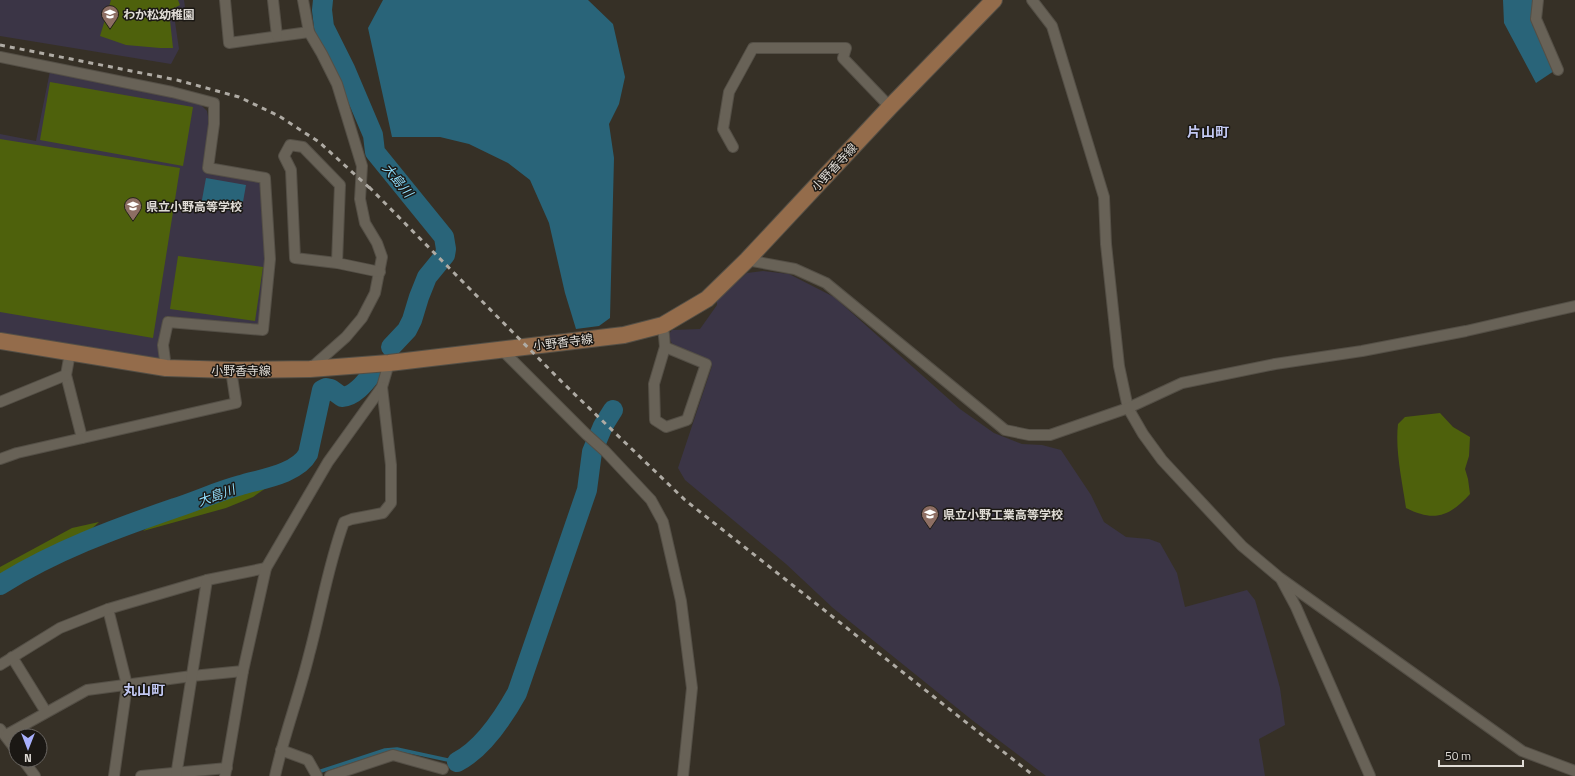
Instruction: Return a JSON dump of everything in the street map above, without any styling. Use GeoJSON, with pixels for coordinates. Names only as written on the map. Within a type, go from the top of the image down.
{"type":"FeatureCollection","features":[{"type":"Feature","properties":{"kind":"main road","name":"小野香寺線"},"geometry":{"type":"LineString","coordinates":[[0,341],[166,368],[310,370],[389,363],[624,335],[663,324],[706,300],[747,260],[890,107],[994,0]]}},
{"type":"Feature","properties":{"kind":"street"},"geometry":{"type":"LineString","coordinates":[[225,0],[229,43],[309,32]]}},
{"type":"Feature","properties":{"kind":"street"},"geometry":{"type":"LineString","coordinates":[[273,0],[277,36]]}},
{"type":"Feature","properties":{"kind":"street"},"geometry":{"type":"LineString","coordinates":[[303,0],[309,32],[337,84],[355,141],[362,166],[360,199],[365,223],[377,243],[382,257],[375,292],[362,318],[346,337],[310,370]]}},
{"type":"Feature","properties":{"kind":"street"},"geometry":{"type":"LineString","coordinates":[[1032,0],[1052,26],[1104,197],[1106,244],[1119,366],[1128,408],[1143,434],[1162,460],[1242,546],[1280,578],[1522,750],[1575,771]]}},
{"type":"Feature","properties":{"kind":"street"},"geometry":{"type":"LineString","coordinates":[[1538,0],[1536,19],[1558,70]]}},
{"type":"Feature","properties":{"kind":"street"},"geometry":{"type":"LineString","coordinates":[[733,147],[723,129],[729,92],[753,48],[846,48],[843,58],[890,107]]}},
{"type":"Feature","properties":{"kind":"street"},"geometry":{"type":"LineString","coordinates":[[0,57],[172,92],[214,104],[214,124],[208,168],[265,178],[270,259],[263,330],[168,322],[163,345],[166,368]]}},
{"type":"Feature","properties":{"kind":"street"},"geometry":{"type":"LineString","coordinates":[[337,263],[340,184],[303,148],[290,145],[284,156],[291,170],[295,258],[337,263],[380,272]]}},
{"type":"Feature","properties":{"kind":"street"},"geometry":{"type":"LineString","coordinates":[[747,260],[795,269],[826,283],[1005,430],[1029,435],[1050,435],[1128,408],[1182,383],[1275,364],[1370,350],[1575,306]]}},
{"type":"Feature","properties":{"kind":"street"},"geometry":{"type":"LineString","coordinates":[[663,324],[665,347],[654,384],[654,420],[666,427],[687,420],[706,364],[665,347]]}},
{"type":"Feature","properties":{"kind":"street"},"geometry":{"type":"LineString","coordinates":[[502,350],[605,451],[651,500],[664,522],[681,601],[692,688],[683,776]]}},
{"type":"Feature","properties":{"kind":"street"},"geometry":{"type":"LineString","coordinates":[[70,353],[66,375],[82,438]]}},
{"type":"Feature","properties":{"kind":"street"},"geometry":{"type":"LineString","coordinates":[[141,776],[226,772],[243,671],[266,568],[328,462],[382,387],[389,363]]}},
{"type":"Feature","properties":{"kind":"street"},"geometry":{"type":"LineString","coordinates":[[0,459],[17,453],[236,403],[231,370]]}},
{"type":"Feature","properties":{"kind":"street"},"geometry":{"type":"LineString","coordinates":[[0,402],[66,375]]}},
{"type":"Feature","properties":{"kind":"street"},"geometry":{"type":"LineString","coordinates":[[275,776],[344,522],[383,513],[391,503],[391,465],[382,387]]}},
{"type":"Feature","properties":{"kind":"street"},"geometry":{"type":"LineString","coordinates":[[0,665],[60,628],[108,609],[207,580],[266,568]]}},
{"type":"Feature","properties":{"kind":"street"},"geometry":{"type":"LineString","coordinates":[[1280,578],[1296,607],[1370,776]]}},
{"type":"Feature","properties":{"kind":"street"},"geometry":{"type":"LineString","coordinates":[[176,774],[207,580]]}},
{"type":"Feature","properties":{"kind":"street"},"geometry":{"type":"LineString","coordinates":[[108,609],[127,685],[114,776]]}},
{"type":"Feature","properties":{"kind":"street"},"geometry":{"type":"LineString","coordinates":[[12,658],[46,712]]}},
{"type":"Feature","properties":{"kind":"street"},"geometry":{"type":"LineString","coordinates":[[3,732],[46,712],[87,690],[192,676],[243,671]]}},
{"type":"Feature","properties":{"kind":"street"},"geometry":{"type":"LineString","coordinates":[[281,750],[308,760],[315,773]]}},
{"type":"Feature","properties":{"kind":"street"},"geometry":{"type":"LineString","coordinates":[[330,776],[393,755],[439,771]]}},
{"type":"Feature","properties":{"kind":"shaded area","name":"わか松幼稚園"},"geometry":{"type":"Polygon","coordinates":[[[0,0],[184,0],[185,7],[174,15],[179,49],[171,64],[0,36],[0,0]]]}},
{"type":"Feature","properties":{"kind":"shaded area","name":"県立小野高等学校"},"geometry":{"type":"Polygon","coordinates":[[[50,71],[199,103],[207,111],[210,127],[205,171],[263,181],[267,261],[261,326],[166,316],[159,345],[160,361],[0,335],[0,134],[36,141],[50,71]]]}},
{"type":"Feature","properties":{"kind":"shaded area","name":"県立小野工業高等学校"},"geometry":{"type":"Polygon","coordinates":[[[763,271],[789,274],[834,297],[960,409],[994,433],[1022,444],[1042,445],[1061,450],[1091,495],[1104,522],[1126,537],[1149,539],[1160,543],[1177,573],[1185,607],[1247,590],[1255,600],[1268,644],[1280,688],[1285,725],[1259,739],[1265,776],[1046,776],[972,720],[833,608],[786,564],[685,480],[678,468],[712,366],[706,359],[673,346],[668,335],[672,330],[700,329],[717,305],[717,300],[747,273],[763,271]]]}},
{"type":"Feature","properties":{"kind":"green space"},"geometry":{"type":"Polygon","coordinates":[[[111,0],[178,0],[180,5],[169,11],[173,48],[126,45],[100,36],[111,0]]]}},
{"type":"Feature","properties":{"kind":"green space"},"geometry":{"type":"Polygon","coordinates":[[[50,82],[193,107],[183,166],[40,140],[50,82]]]}},
{"type":"Feature","properties":{"kind":"green space"},"geometry":{"type":"Polygon","coordinates":[[[0,139],[180,168],[153,338],[0,312],[0,139]]]}},
{"type":"Feature","properties":{"kind":"green space"},"geometry":{"type":"Polygon","coordinates":[[[178,256],[263,267],[255,321],[170,309],[178,256]]]}},
{"type":"Feature","properties":{"kind":"green space"},"geometry":{"type":"Polygon","coordinates":[[[1440,413],[1453,427],[1470,437],[1469,456],[1465,469],[1470,494],[1455,508],[1441,515],[1433,516],[1425,515],[1406,508],[1398,455],[1397,434],[1398,424],[1405,417],[1440,413]]]}},
{"type":"Feature","properties":{"kind":"green space"},"geometry":{"type":"Polygon","coordinates":[[[268,480],[266,488],[253,497],[226,508],[143,531],[175,513],[268,480]]]}},
{"type":"Feature","properties":{"kind":"green space"},"geometry":{"type":"Polygon","coordinates":[[[99,522],[85,535],[36,556],[0,579],[0,567],[72,528],[99,522]]]}},
{"type":"Feature","properties":{"kind":"water"},"geometry":{"type":"Polygon","coordinates":[[[383,0],[588,0],[613,24],[625,77],[619,104],[609,124],[614,158],[610,318],[599,326],[576,329],[565,293],[549,223],[530,180],[508,163],[469,144],[440,137],[392,137],[368,28],[383,0]]]}},
{"type":"Feature","properties":{"kind":"water"},"geometry":{"type":"Polygon","coordinates":[[[1503,0],[1533,0],[1532,24],[1554,71],[1536,83],[1504,23],[1503,0]]]}},
{"type":"Feature","properties":{"kind":"water"},"geometry":{"type":"Polygon","coordinates":[[[206,178],[246,185],[241,213],[201,205],[206,178]]]}},
{"type":"Feature","properties":{"kind":"waterway","name":"大島川"},"geometry":{"type":"LineString","coordinates":[[323,0],[322,10],[324,27],[345,69],[373,135],[375,152],[444,237],[446,249],[445,255],[427,277],[407,330],[391,347]]}},
{"type":"Feature","properties":{"kind":"waterway","name":"大島川"},"geometry":{"type":"LineString","coordinates":[[0,585],[63,551],[107,533],[232,487],[278,475],[296,466],[303,461],[308,454],[322,390],[326,388],[331,389],[342,397],[347,396],[356,391],[374,371]]}},
{"type":"Feature","properties":{"kind":"waterway"},"geometry":{"type":"LineString","coordinates":[[457,762],[475,749],[492,732],[517,693],[587,490],[592,452],[603,426],[613,410]]}},
{"type":"Feature","properties":{"kind":"waterway"},"geometry":{"type":"LineString","coordinates":[[315,773],[385,750],[397,749],[457,762]]}},
{"type":"Feature","properties":{"kind":"railway"},"geometry":{"type":"LineString","coordinates":[[0,45],[177,80],[239,97],[279,116],[319,142],[373,191]]}},
{"type":"Feature","properties":{"kind":"railway"},"geometry":{"type":"LineString","coordinates":[[369,187],[563,383],[685,500],[1034,776]]}},
{"type":"Feature","properties":{"kind":"place","name":"わか松幼稚園"},"geometry":{"type":"Point","coordinates":[110,29]}},
{"type":"Feature","properties":{"kind":"place","name":"県立小野高等学校"},"geometry":{"type":"Point","coordinates":[133,221]}},
{"type":"Feature","properties":{"kind":"place","name":"県立小野工業高等学校"},"geometry":{"type":"Point","coordinates":[930,529]}},
{"type":"Feature","properties":{"kind":"district","name":"片山町"},"geometry":{"type":"Point","coordinates":[1208,131]}},
{"type":"Feature","properties":{"kind":"district","name":"丸山町"},"geometry":{"type":"Point","coordinates":[144,689]}}]}
